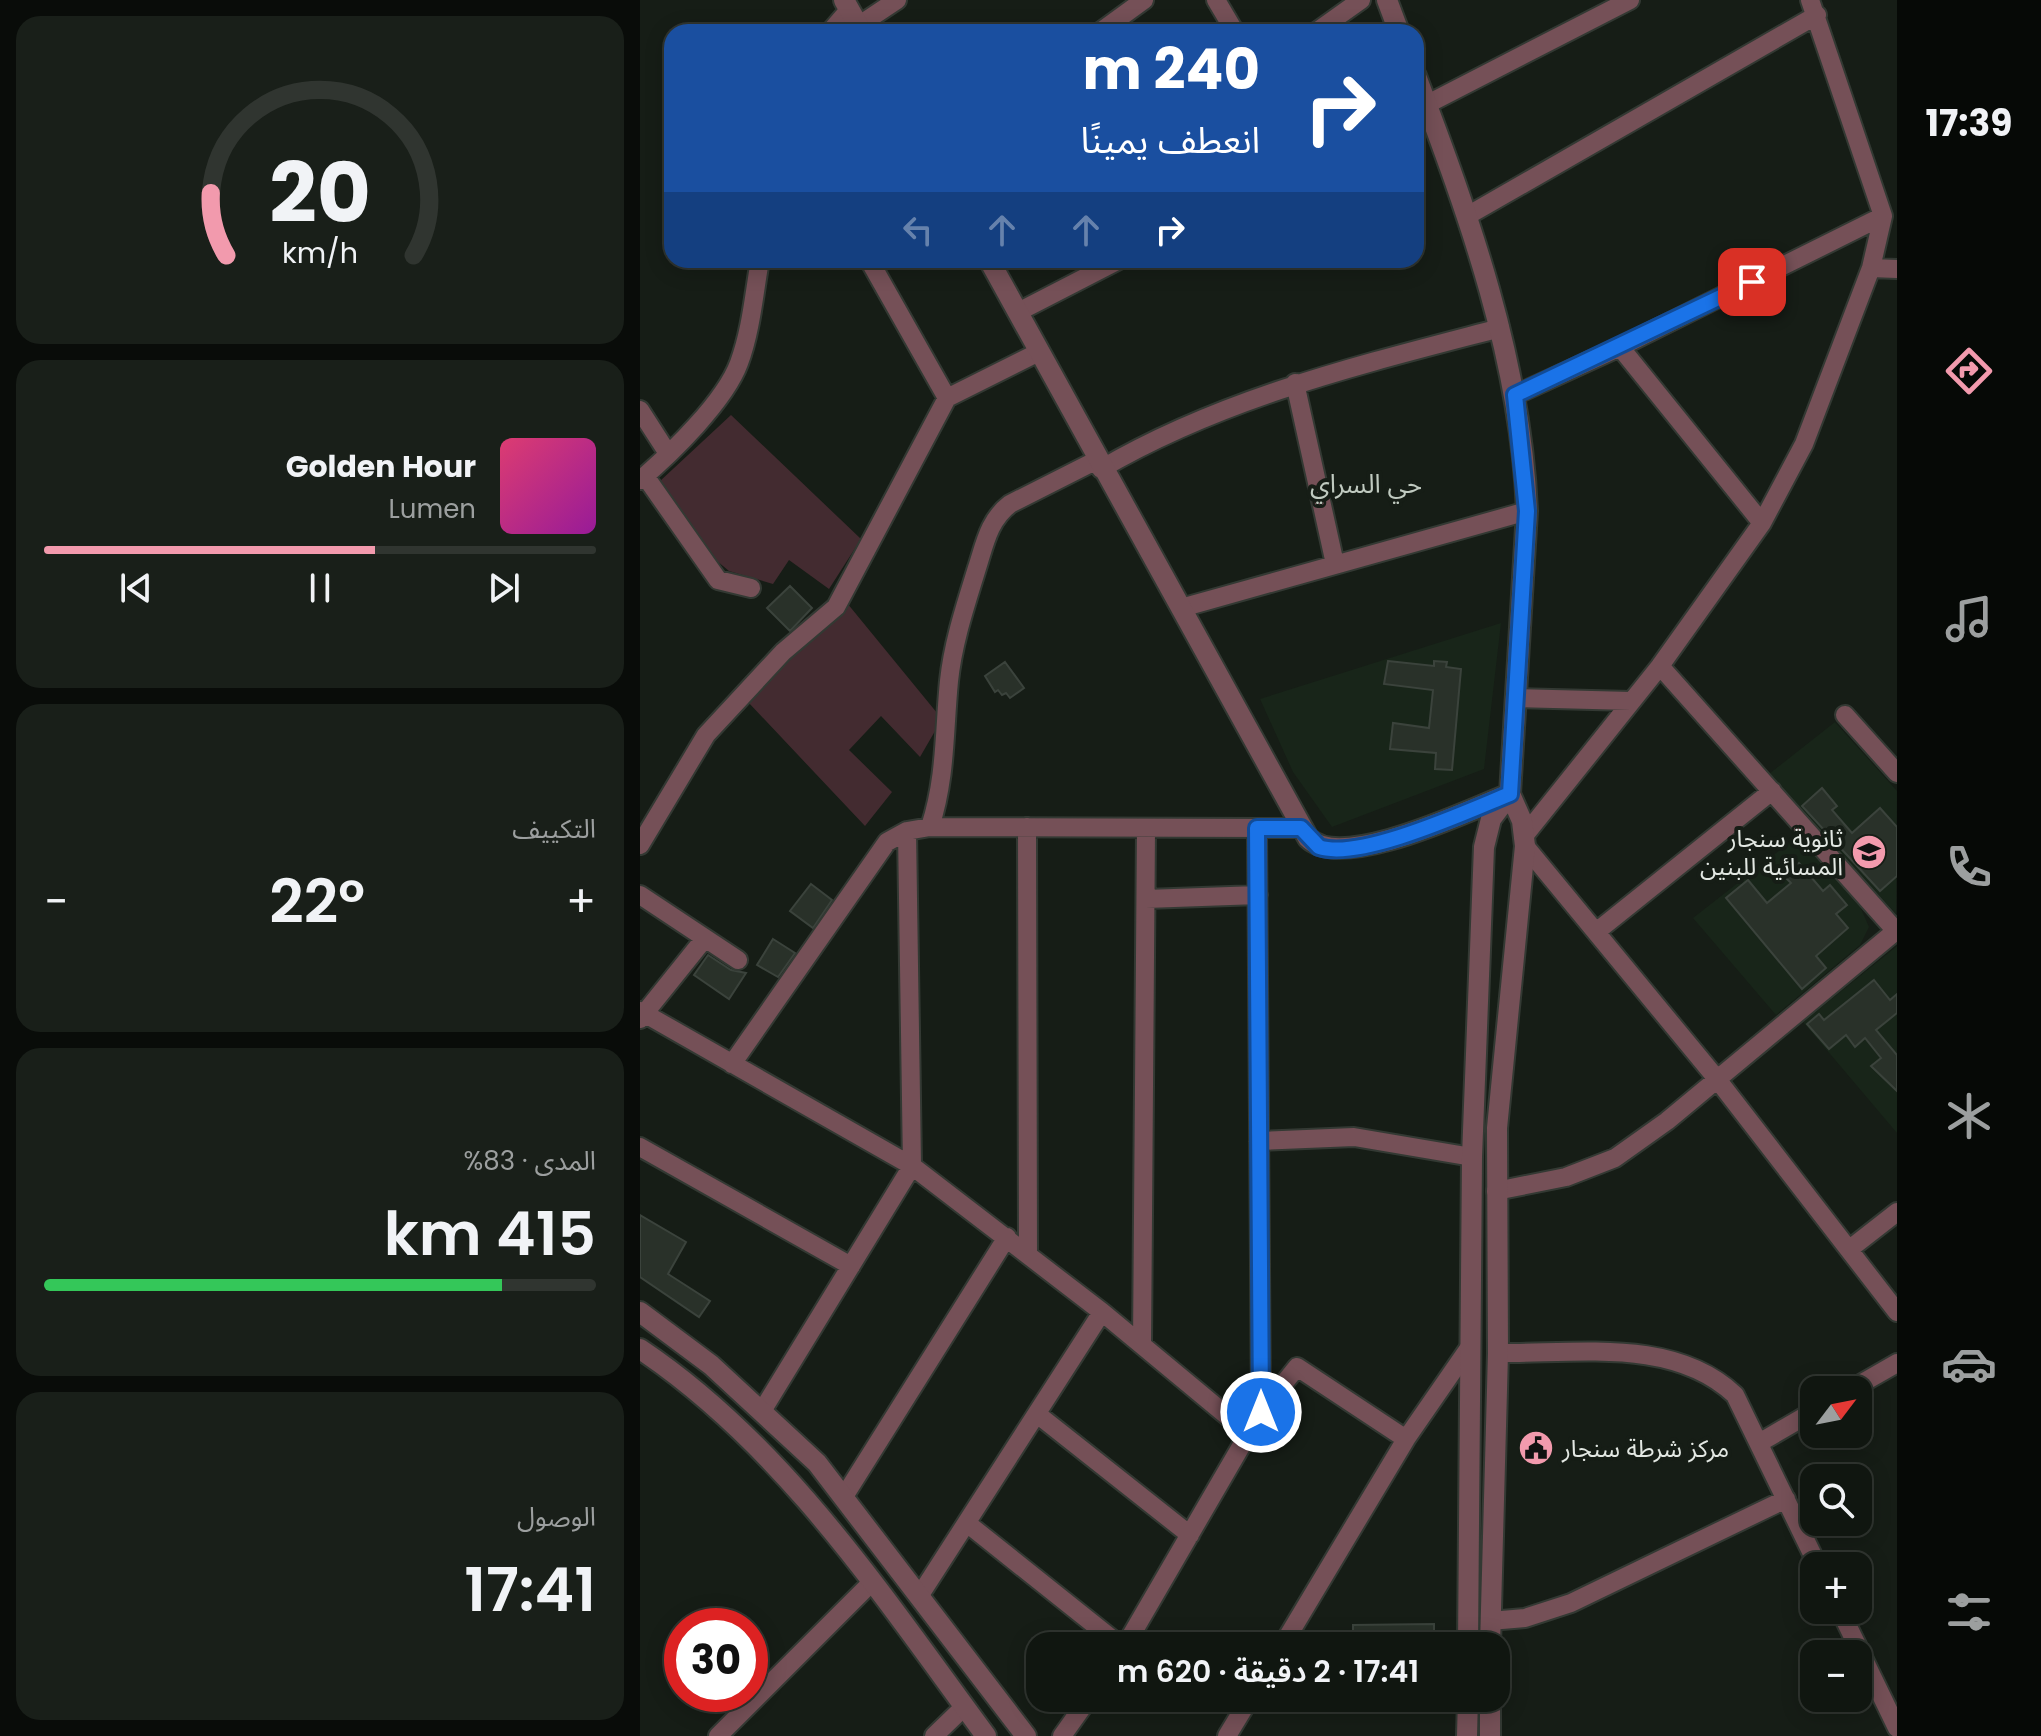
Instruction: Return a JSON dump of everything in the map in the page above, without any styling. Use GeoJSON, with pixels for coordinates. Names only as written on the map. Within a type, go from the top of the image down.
{"type":"FeatureCollection","features":[{"type":"Feature","properties":{"kind":"street"},"geometry":{"type":"LineString","coordinates":[[853,17],[897,0]]}},
{"type":"Feature","properties":{"kind":"street"},"geometry":{"type":"LineString","coordinates":[[1111,24],[1144,0]]}},
{"type":"Feature","properties":{"kind":"street"},"geometry":{"type":"LineString","coordinates":[[1216,0],[1230,24]]}},
{"type":"Feature","properties":{"kind":"street"},"geometry":{"type":"LineString","coordinates":[[1327,24],[1361,0]]}},
{"type":"Feature","properties":{"kind":"street"},"geometry":{"type":"LineString","coordinates":[[1387,0],[1396,24]]}},
{"type":"Feature","properties":{"kind":"street"},"geometry":{"type":"LineString","coordinates":[[1424,105],[1630,0]]}},
{"type":"Feature","properties":{"kind":"street"},"geometry":{"type":"LineString","coordinates":[[1467,216],[1814,8],[1883,216],[1871,268],[1804,444],[1762,523],[1660,666],[1525,840]]}},
{"type":"Feature","properties":{"kind":"street"},"geometry":{"type":"LineString","coordinates":[[1424,114],[1467,216],[1500,328],[1515,395],[1527,511],[1510,794],[1525,840],[1497,1128],[1498,1353],[1490,1632]]}},
{"type":"Feature","properties":{"kind":"street"},"geometry":{"type":"LineString","coordinates":[[1515,395],[1620,347],[1883,216]]}},
{"type":"Feature","properties":{"kind":"street"},"geometry":{"type":"LineString","coordinates":[[751,588],[718,580],[642,478],[699,423],[733,376],[744,347],[759,268]]}},
{"type":"Feature","properties":{"kind":"street"},"geometry":{"type":"LineString","coordinates":[[874,268],[947,398]]}},
{"type":"Feature","properties":{"kind":"street"},"geometry":{"type":"LineString","coordinates":[[996,268],[1099,464],[1301,828],[1319,847],[1345,850],[1394,838],[1510,794]]}},
{"type":"Feature","properties":{"kind":"street"},"geometry":{"type":"LineString","coordinates":[[1018,312],[1103,268]]}},
{"type":"Feature","properties":{"kind":"street"},"geometry":{"type":"LineString","coordinates":[[1871,268],[1897,269]]}},
{"type":"Feature","properties":{"kind":"street"},"geometry":{"type":"LineString","coordinates":[[930,827],[946,766],[949,679],[956,644],[993,520],[1010,504],[1154,438],[1295,383],[1500,328]]}},
{"type":"Feature","properties":{"kind":"street"},"geometry":{"type":"LineString","coordinates":[[1620,347],[1762,523]]}},
{"type":"Feature","properties":{"kind":"street"},"geometry":{"type":"LineString","coordinates":[[640,845],[706,735],[783,652],[836,607],[947,398],[1039,352]]}},
{"type":"Feature","properties":{"kind":"street"},"geometry":{"type":"LineString","coordinates":[[1295,383],[1335,564]]}},
{"type":"Feature","properties":{"kind":"street"},"geometry":{"type":"LineString","coordinates":[[640,410],[667,452]]}},
{"type":"Feature","properties":{"kind":"street"},"geometry":{"type":"LineString","coordinates":[[1181,608],[1527,511]]}},
{"type":"Feature","properties":{"kind":"street"},"geometry":{"type":"LineString","coordinates":[[1496,1191],[1566,1177],[1615,1158],[1717,1079],[1897,930],[1660,666]]}},
{"type":"Feature","properties":{"kind":"street"},"geometry":{"type":"LineString","coordinates":[[1517,698],[1631,701]]}},
{"type":"Feature","properties":{"kind":"street"},"geometry":{"type":"LineString","coordinates":[[1845,715],[1897,773]]}},
{"type":"Feature","properties":{"kind":"street"},"geometry":{"type":"LineString","coordinates":[[1596,932],[1772,791]]}},
{"type":"Feature","properties":{"kind":"street"},"geometry":{"type":"LineString","coordinates":[[1468,1632],[1472,1157],[1486,834],[1491,819],[1510,794]]}},
{"type":"Feature","properties":{"kind":"street"},"geometry":{"type":"LineString","coordinates":[[1486,834],[1494,825],[1505,822],[1517,826],[1596,932],[1851,1248],[1897,1312]]}},
{"type":"Feature","properties":{"kind":"street"},"geometry":{"type":"LineString","coordinates":[[732,1064],[887,842],[907,831],[930,827],[1301,828]]}},
{"type":"Feature","properties":{"kind":"street"},"geometry":{"type":"LineString","coordinates":[[1027,827],[1028,1254]]}},
{"type":"Feature","properties":{"kind":"street"},"geometry":{"type":"LineString","coordinates":[[1142,1345],[1146,828]]}},
{"type":"Feature","properties":{"kind":"street"},"geometry":{"type":"LineString","coordinates":[[1257,828],[1261,1412]]}},
{"type":"Feature","properties":{"kind":"street"},"geometry":{"type":"LineString","coordinates":[[762,1411],[912,1166],[907,831]]}},
{"type":"Feature","properties":{"kind":"street"},"geometry":{"type":"LineString","coordinates":[[640,895],[738,960]]}},
{"type":"Feature","properties":{"kind":"street"},"geometry":{"type":"LineString","coordinates":[[1146,899],[1258,895]]}},
{"type":"Feature","properties":{"kind":"street"},"geometry":{"type":"LineString","coordinates":[[705,938],[641,1015],[912,1166],[1102,1312],[1249,1434]]}},
{"type":"Feature","properties":{"kind":"street"},"geometry":{"type":"LineString","coordinates":[[1259,1141],[1354,1137],[1472,1157]]}},
{"type":"Feature","properties":{"kind":"street"},"geometry":{"type":"LineString","coordinates":[[640,1147],[851,1266]]}},
{"type":"Feature","properties":{"kind":"street"},"geometry":{"type":"LineString","coordinates":[[1851,1248],[1897,1212]]}},
{"type":"Feature","properties":{"kind":"street"},"geometry":{"type":"LineString","coordinates":[[845,1495],[1007,1237]]}},
{"type":"Feature","properties":{"kind":"street"},"geometry":{"type":"LineString","coordinates":[[640,1312],[711,1365],[817,1463],[845,1495],[1026,1736]]}},
{"type":"Feature","properties":{"kind":"street"},"geometry":{"type":"LineString","coordinates":[[920,1595],[1102,1312]]}},
{"type":"Feature","properties":{"kind":"street"},"geometry":{"type":"LineString","coordinates":[[1290,1632],[1406,1439],[1471,1345]]}},
{"type":"Feature","properties":{"kind":"street"},"geometry":{"type":"LineString","coordinates":[[640,1349],[717,1409],[812,1504],[986,1736]]}},
{"type":"Feature","properties":{"kind":"street"},"geometry":{"type":"LineString","coordinates":[[1498,1353],[1648,1354],[1700,1368],[1735,1395],[1811,1552]]}},
{"type":"Feature","properties":{"kind":"street"},"geometry":{"type":"LineString","coordinates":[[1872,1377],[1897,1363]]}},
{"type":"Feature","properties":{"kind":"street"},"geometry":{"type":"LineString","coordinates":[[1131,1632],[1261,1412],[1297,1367],[1406,1439]]}},
{"type":"Feature","properties":{"kind":"street"},"geometry":{"type":"LineString","coordinates":[[1037,1414],[1190,1535]]}},
{"type":"Feature","properties":{"kind":"street"},"geometry":{"type":"LineString","coordinates":[[1759,1443],[1800,1419]]}},
{"type":"Feature","properties":{"kind":"street"},"geometry":{"type":"LineString","coordinates":[[1490,1621],[1525,1618],[1571,1603],[1786,1499]]}},
{"type":"Feature","properties":{"kind":"street"},"geometry":{"type":"LineString","coordinates":[[968,1524],[1105,1632]]}},
{"type":"Feature","properties":{"kind":"street"},"geometry":{"type":"LineString","coordinates":[[718,1736],[872,1582]]}},
{"type":"Feature","properties":{"kind":"street"},"geometry":{"type":"LineString","coordinates":[[1849,1624],[1890,1691],[1897,1728]]}},
{"type":"Feature","properties":{"kind":"street"},"geometry":{"type":"LineString","coordinates":[[934,1736],[964,1707]]}},
{"type":"Feature","properties":{"kind":"street"},"geometry":{"type":"LineString","coordinates":[[1062,1736],[1079,1712]]}},
{"type":"Feature","properties":{"kind":"street"},"geometry":{"type":"LineString","coordinates":[[1227,1736],[1242,1712]]}},
{"type":"Feature","properties":{"kind":"street"},"geometry":{"type":"LineString","coordinates":[[1467,1736],[1468,1712]]}},
{"type":"Feature","properties":{"kind":"street"},"geometry":{"type":"LineString","coordinates":[[1490,1712],[1490,1736]]}},
{"type":"Feature","properties":{"kind":"shaded area"},"geometry":{"type":"Polygon","coordinates":[[[731,415],[861,539],[829,589],[789,560],[773,584],[729,571],[717,561],[659,482],[731,415]]]}},
{"type":"Feature","properties":{"kind":"shaded area"},"geometry":{"type":"Polygon","coordinates":[[[847,603],[942,719],[920,757],[881,716],[849,750],[892,792],[865,826],[748,702],[847,603]]]}},
{"type":"Feature","properties":{"kind":"shaded area"},"geometry":{"type":"Polygon","coordinates":[[[1501,623],[1484,769],[1332,827],[1293,772],[1260,699],[1501,623]]]}},
{"type":"Feature","properties":{"kind":"shaded area","name":"ثانوية سنجار المسائية للبنين"},"geometry":{"type":"Polygon","coordinates":[[[1835,722],[1897,791],[1896,914],[1769,774],[1835,722]]]}},
{"type":"Feature","properties":{"kind":"shaded area"},"geometry":{"type":"Polygon","coordinates":[[[1798,836],[1859,904],[1869,927],[1860,945],[1776,1015],[1693,918],[1798,836]]]}},
{"type":"Feature","properties":{"kind":"shaded area"},"geometry":{"type":"Polygon","coordinates":[[[1897,946],[1897,1133],[1803,1022],[1897,946]]]}},
{"type":"Feature","properties":{"kind":"building"},"geometry":{"type":"Polygon","coordinates":[[[790,586],[812,608],[790,631],[767,608],[790,586]]]}},
{"type":"Feature","properties":{"kind":"building"},"geometry":{"type":"Polygon","coordinates":[[[1388,661],[1434,666],[1434,661],[1447,662],[1446,667],[1461,669],[1452,770],[1435,769],[1436,753],[1390,749],[1393,723],[1429,728],[1433,690],[1384,684],[1388,661]]]}},
{"type":"Feature","properties":{"kind":"building"},"geometry":{"type":"Polygon","coordinates":[[[1005,662],[1024,688],[1010,698],[1006,693],[995,692],[985,676],[1005,662]]]}},
{"type":"Feature","properties":{"kind":"building"},"geometry":{"type":"Polygon","coordinates":[[[1822,788],[1837,806],[1832,810],[1852,833],[1880,808],[1897,827],[1897,876],[1880,891],[1802,806],[1822,788]]]}},
{"type":"Feature","properties":{"kind":"building"},"geometry":{"type":"Polygon","coordinates":[[[1799,863],[1823,891],[1830,885],[1847,905],[1836,914],[1848,928],[1816,956],[1826,968],[1802,989],[1726,898],[1748,880],[1767,903],[1791,883],[1784,876],[1799,863]]]}},
{"type":"Feature","properties":{"kind":"building"},"geometry":{"type":"Polygon","coordinates":[[[811,884],[832,900],[813,928],[790,911],[811,884]]]}},
{"type":"Feature","properties":{"kind":"building"},"geometry":{"type":"Polygon","coordinates":[[[773,939],[795,953],[778,977],[757,965],[773,939]]]}},
{"type":"Feature","properties":{"kind":"building"},"geometry":{"type":"Polygon","coordinates":[[[708,955],[731,970],[746,973],[729,999],[694,975],[708,955]]]}},
{"type":"Feature","properties":{"kind":"building"},"geometry":{"type":"Polygon","coordinates":[[[1874,980],[1890,1000],[1897,994],[1897,1013],[1876,1030],[1897,1055],[1897,1091],[1871,1066],[1881,1058],[1865,1038],[1855,1047],[1846,1035],[1829,1049],[1807,1024],[1819,1014],[1824,1020],[1874,980]]]}},
{"type":"Feature","properties":{"kind":"building"},"geometry":{"type":"Polygon","coordinates":[[[640,1215],[686,1242],[668,1274],[710,1301],[699,1317],[640,1277],[640,1215]]]}},
{"type":"Feature","properties":{"kind":"building"},"geometry":{"type":"Polygon","coordinates":[[[1434,1624],[1434,1632],[1353,1632],[1353,1625],[1434,1624]]]}},
{"type":"Feature","properties":{"kind":"place","name":"ثانوية سنجار المسائية للبنين"},"geometry":{"type":"Point","coordinates":[1869,852]}},
{"type":"Feature","properties":{"kind":"place","name":"مركز شرطة سنجار"},"geometry":{"type":"Point","coordinates":[1536,1448]}},
{"type":"Feature","properties":{"kind":"district","name":"حي السراي"},"geometry":{"type":"Point","coordinates":[1366,484]}},
{"type":"Feature","properties":{"kind":"route"},"geometry":{"type":"LineString","coordinates":[[1261,1412],[1257,828],[1301,828],[1319,847],[1345,850],[1394,838],[1510,794],[1527,511],[1522,436],[1515,395],[1752,282]]}}]}
